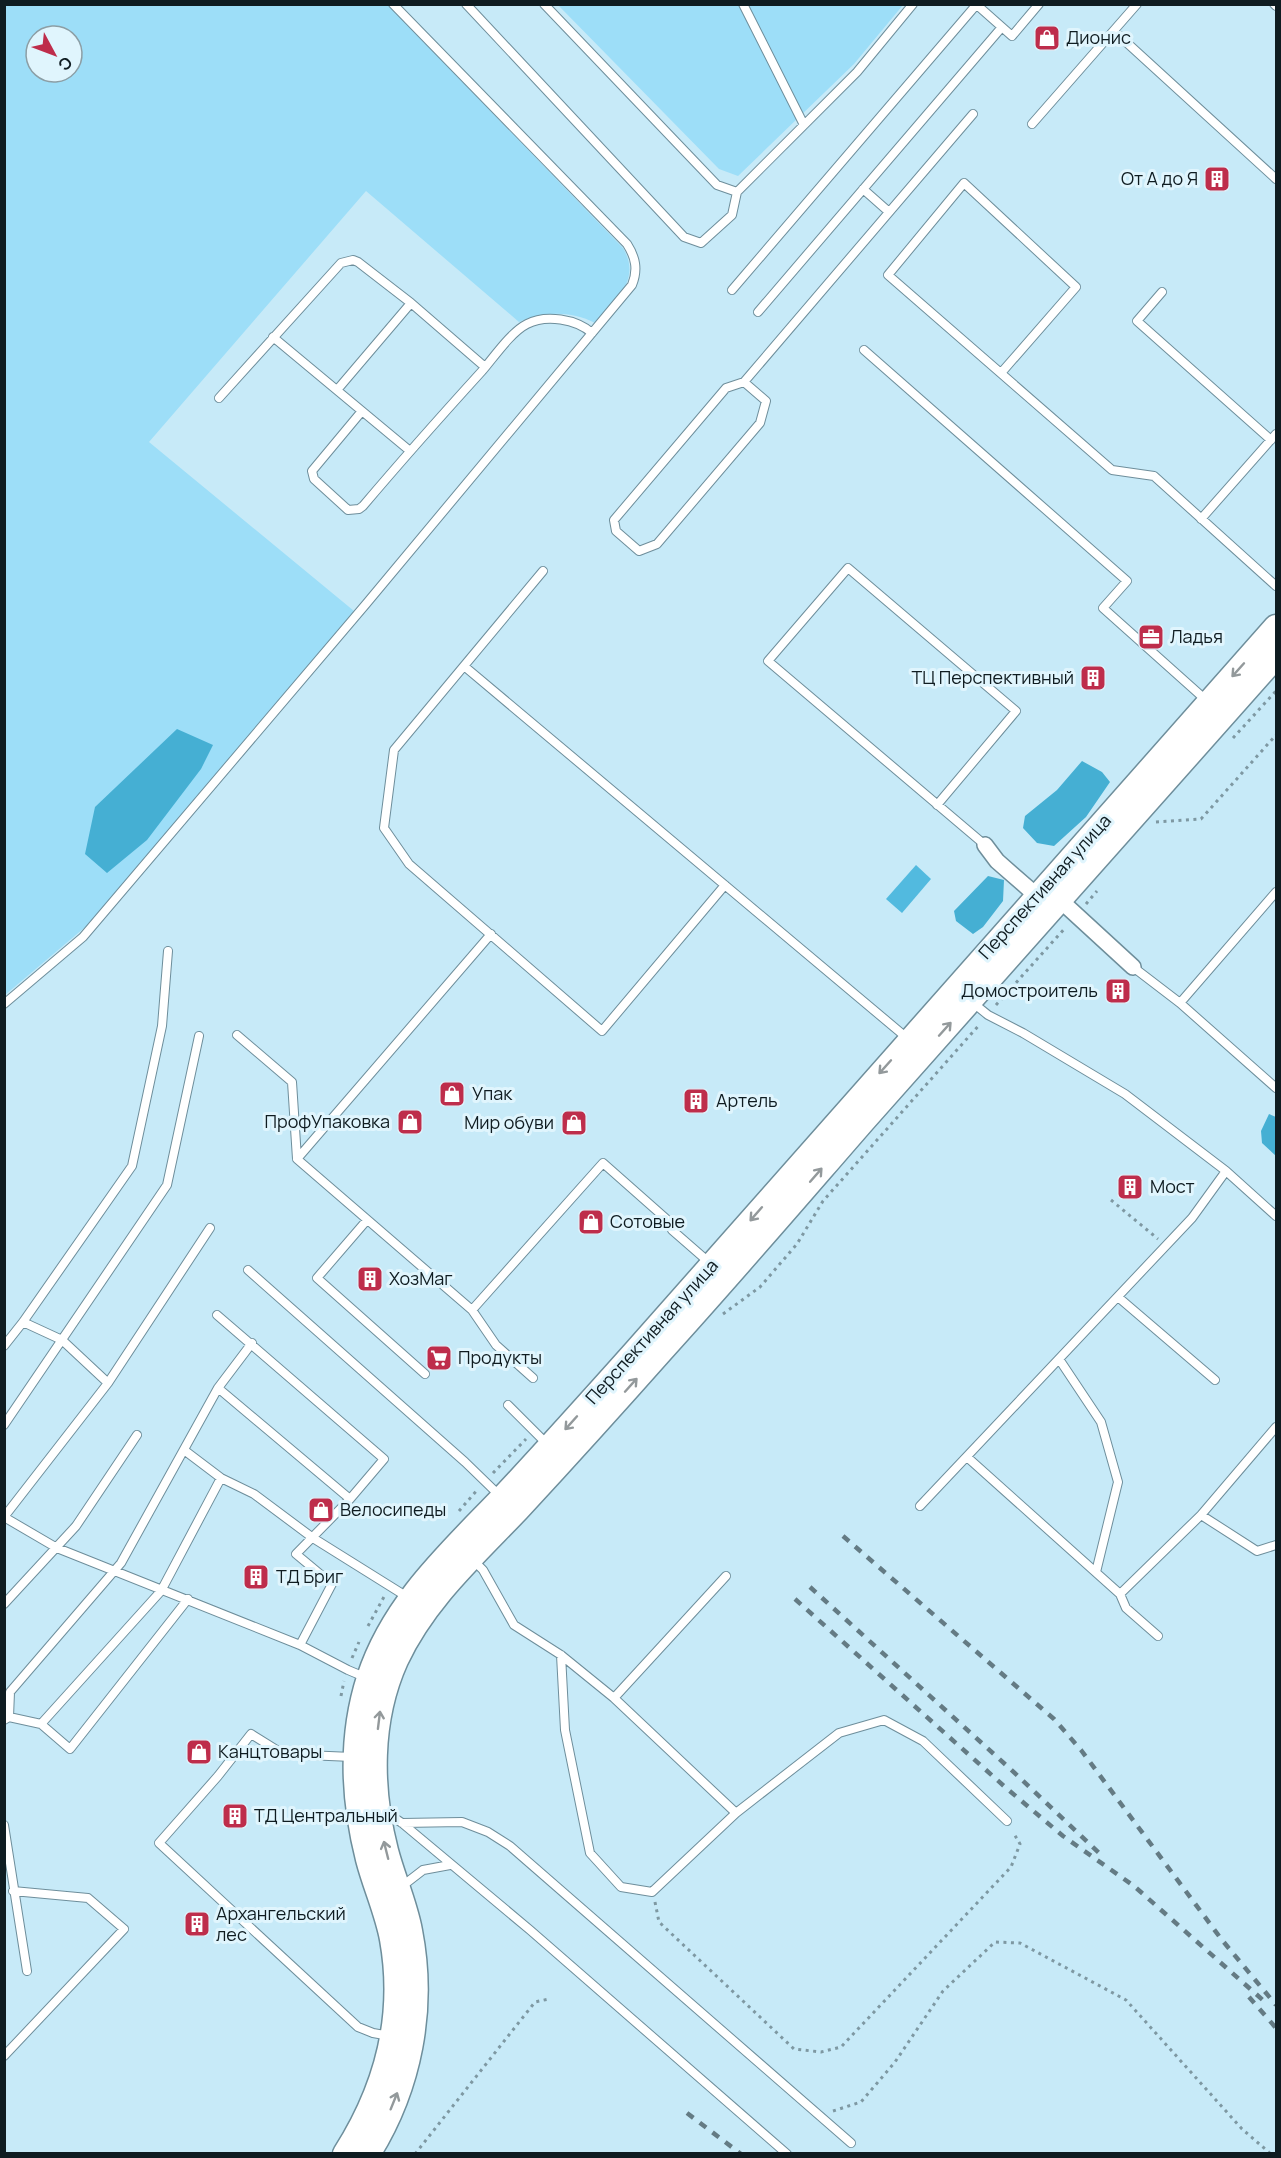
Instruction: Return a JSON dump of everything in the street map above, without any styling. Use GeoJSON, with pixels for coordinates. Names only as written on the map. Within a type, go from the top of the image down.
{"type":"FeatureCollection","features":[{"type":"Feature","properties":{"kind":"main road","name":"Перспективная улица"},"geometry":{"type":"LineString","coordinates":[[556,1453],[712,1265],[917,1046],[971,1001],[1058,904],[1216,710],[1276,627]]}},
{"type":"Feature","properties":{"kind":"main road","name":"Перспективная улица"},"geometry":{"type":"LineString","coordinates":[[1216,710],[1276,656]]}},
{"type":"Feature","properties":{"kind":"main road","name":"Перспективная улица"},"geometry":{"type":"LineString","coordinates":[[365,1758],[395,1662],[417,1622],[464,1551],[556,1453],[692,1317],[917,1046]]}},
{"type":"Feature","properties":{"kind":"main road","name":"Перспективная улица"},"geometry":{"type":"LineString","coordinates":[[345,2154],[361,2129],[402,2038],[417,1989],[415,1961],[407,1916],[388,1857],[365,1758],[361,1704],[377,1654],[410,1599],[433,1570],[464,1551]]}},
{"type":"Feature","properties":{"kind":"main road","name":"Перспективная улица"},"geometry":{"type":"LineString","coordinates":[[368,2154],[394,2103],[405,2073],[392,1940],[369,1862],[381,1822]]}},
{"type":"Feature","properties":{"kind":"street"},"geometry":{"type":"LineString","coordinates":[[985,845],[997,861],[1058,904],[1133,967]]}},
{"type":"Feature","properties":{"kind":"lane"},"geometry":{"type":"LineString","coordinates":[[4,1004],[83,937],[592,333],[632,285],[636,275],[636,264],[627,244],[393,4]]}},
{"type":"Feature","properties":{"kind":"lane"},"geometry":{"type":"LineString","coordinates":[[466,4],[684,237],[701,243],[732,215],[737,192],[857,72],[913,4]]}},
{"type":"Feature","properties":{"kind":"lane"},"geometry":{"type":"LineString","coordinates":[[544,4],[717,185],[737,192]]}},
{"type":"Feature","properties":{"kind":"lane"},"geometry":{"type":"LineString","coordinates":[[550,4],[556,16]]}},
{"type":"Feature","properties":{"kind":"lane"},"geometry":{"type":"LineString","coordinates":[[743,4],[804,125]]}},
{"type":"Feature","properties":{"kind":"lane"},"geometry":{"type":"LineString","coordinates":[[732,290],[977,5],[1012,36],[1039,4]]}},
{"type":"Feature","properties":{"kind":"lane"},"geometry":{"type":"LineString","coordinates":[[1032,124],[1137,4]]}},
{"type":"Feature","properties":{"kind":"lane"},"geometry":{"type":"LineString","coordinates":[[758,312],[1002,27]]}},
{"type":"Feature","properties":{"kind":"lane"},"geometry":{"type":"LineString","coordinates":[[1114,32],[1276,179]]}},
{"type":"Feature","properties":{"kind":"lane"},"geometry":{"type":"LineString","coordinates":[[744,382],[766,401],[760,423],[657,544],[639,551],[616,531],[614,520],[726,388],[744,382],[973,114]]}},
{"type":"Feature","properties":{"kind":"lane"},"geometry":{"type":"LineString","coordinates":[[1001,373],[1076,287],[964,183],[888,275],[1112,470],[1154,476],[1276,586]]}},
{"type":"Feature","properties":{"kind":"lane"},"geometry":{"type":"LineString","coordinates":[[863,189],[889,212]]}},
{"type":"Feature","properties":{"kind":"lane"},"geometry":{"type":"LineString","coordinates":[[219,398],[341,263],[347,260],[358,262],[411,303],[486,367]]}},
{"type":"Feature","properties":{"kind":"lane"},"geometry":{"type":"LineString","coordinates":[[1162,292],[1137,321],[1274,437],[1201,519]]}},
{"type":"Feature","properties":{"kind":"lane"},"geometry":{"type":"LineString","coordinates":[[337,390],[411,303]]}},
{"type":"Feature","properties":{"kind":"lane"},"geometry":{"type":"LineString","coordinates":[[362,411],[312,471],[314,479],[348,510],[359,509],[363,506],[518,330],[526,324],[536,321],[568,321],[592,333]]}},
{"type":"Feature","properties":{"kind":"lane"},"geometry":{"type":"LineString","coordinates":[[273,337],[410,451]]}},
{"type":"Feature","properties":{"kind":"lane"},"geometry":{"type":"LineString","coordinates":[[864,350],[1127,581],[1103,608],[1216,710]]}},
{"type":"Feature","properties":{"kind":"lane"},"geometry":{"type":"LineString","coordinates":[[937,805],[1016,711],[848,568],[768,661],[937,805],[985,845]]}},
{"type":"Feature","properties":{"kind":"lane"},"geometry":{"type":"LineString","coordinates":[[543,571],[394,750],[384,828],[409,864],[602,1031],[725,885]]}},
{"type":"Feature","properties":{"kind":"lane"},"geometry":{"type":"LineString","coordinates":[[464,666],[917,1046]]}},
{"type":"Feature","properties":{"kind":"lane"},"geometry":{"type":"LineString","coordinates":[[1180,1003],[1276,892]]}},
{"type":"Feature","properties":{"kind":"lane"},"geometry":{"type":"LineString","coordinates":[[297,1159],[491,934]]}},
{"type":"Feature","properties":{"kind":"lane"},"geometry":{"type":"LineString","coordinates":[[4,1346],[24,1322],[132,1166],[162,1026],[168,951]]}},
{"type":"Feature","properties":{"kind":"lane"},"geometry":{"type":"LineString","coordinates":[[1133,967],[1180,1003],[1276,1088]]}},
{"type":"Feature","properties":{"kind":"lane"},"geometry":{"type":"LineString","coordinates":[[971,1001],[1125,1094],[1226,1171],[1276,1216]]}},
{"type":"Feature","properties":{"kind":"lane"},"geometry":{"type":"LineString","coordinates":[[237,1035],[292,1082],[297,1159],[472,1310],[496,1345],[533,1378]]}},
{"type":"Feature","properties":{"kind":"lane"},"geometry":{"type":"LineString","coordinates":[[4,1425],[167,1185],[199,1036]]}},
{"type":"Feature","properties":{"kind":"lane"},"geometry":{"type":"LineString","coordinates":[[472,1310],[603,1163],[672,1224],[672,1230],[712,1265]]}},
{"type":"Feature","properties":{"kind":"lane"},"geometry":{"type":"LineString","coordinates":[[920,1506],[1192,1218],[1226,1171]]}},
{"type":"Feature","properties":{"kind":"lane"},"geometry":{"type":"LineString","coordinates":[[367,1220],[317,1278],[425,1374]]}},
{"type":"Feature","properties":{"kind":"lane"},"geometry":{"type":"LineString","coordinates":[[210,1228],[108,1383],[5,1517],[57,1548],[300,1645],[348,1670],[369,1678]]}},
{"type":"Feature","properties":{"kind":"lane"},"geometry":{"type":"LineString","coordinates":[[248,1270],[465,1462],[508,1505]]}},
{"type":"Feature","properties":{"kind":"lane"},"geometry":{"type":"LineString","coordinates":[[1118,1296],[1215,1380]]}},
{"type":"Feature","properties":{"kind":"lane"},"geometry":{"type":"LineString","coordinates":[[217,1315],[384,1459],[296,1554],[333,1584],[300,1645]]}},
{"type":"Feature","properties":{"kind":"lane"},"geometry":{"type":"LineString","coordinates":[[24,1322],[62,1340],[108,1383]]}},
{"type":"Feature","properties":{"kind":"lane"},"geometry":{"type":"LineString","coordinates":[[188,1599],[70,1749],[41,1724],[7,1719],[10,1692],[121,1563],[218,1388],[252,1343]]}},
{"type":"Feature","properties":{"kind":"lane"},"geometry":{"type":"LineString","coordinates":[[1059,1359],[1101,1422],[1118,1482],[1096,1572]]}},
{"type":"Feature","properties":{"kind":"lane"},"geometry":{"type":"LineString","coordinates":[[218,1388],[350,1498]]}},
{"type":"Feature","properties":{"kind":"lane"},"geometry":{"type":"LineString","coordinates":[[508,1406],[556,1453]]}},
{"type":"Feature","properties":{"kind":"lane"},"geometry":{"type":"LineString","coordinates":[[1120,1594],[1201,1515],[1276,1427]]}},
{"type":"Feature","properties":{"kind":"lane"},"geometry":{"type":"LineString","coordinates":[[4,1604],[76,1526],[137,1435]]}},
{"type":"Feature","properties":{"kind":"lane"},"geometry":{"type":"LineString","coordinates":[[184,1450],[221,1478],[254,1494],[313,1538],[410,1599]]}},
{"type":"Feature","properties":{"kind":"lane"},"geometry":{"type":"LineString","coordinates":[[967,1457],[1120,1594],[1126,1608],[1158,1636]]}},
{"type":"Feature","properties":{"kind":"lane"},"geometry":{"type":"LineString","coordinates":[[41,1724],[161,1591],[221,1478]]}},
{"type":"Feature","properties":{"kind":"lane"},"geometry":{"type":"LineString","coordinates":[[1201,1515],[1257,1551],[1276,1545]]}},
{"type":"Feature","properties":{"kind":"lane"},"geometry":{"type":"LineString","coordinates":[[464,1551],[483,1570],[514,1625],[561,1655],[614,1698],[736,1813]]}},
{"type":"Feature","properties":{"kind":"lane"},"geometry":{"type":"LineString","coordinates":[[614,1698],[726,1576]]}},
{"type":"Feature","properties":{"kind":"lane"},"geometry":{"type":"LineString","coordinates":[[561,1655],[565,1730],[590,1853],[621,1887],[652,1892],[736,1813],[839,1733],[884,1720],[923,1741],[1007,1821]]}},
{"type":"Feature","properties":{"kind":"lane"},"geometry":{"type":"LineString","coordinates":[[365,1758],[283,1754],[251,1734],[218,1776],[159,1843],[358,2027],[373,2034],[402,2038]]}},
{"type":"Feature","properties":{"kind":"lane"},"geometry":{"type":"LineString","coordinates":[[381,1822],[450,1865],[539,1938],[787,2154]]}},
{"type":"Feature","properties":{"kind":"lane"},"geometry":{"type":"LineString","coordinates":[[381,1822],[462,1822],[488,1832],[510,1846],[851,2143]]}},
{"type":"Feature","properties":{"kind":"lane"},"geometry":{"type":"LineString","coordinates":[[4,1825],[27,1971]]}},
{"type":"Feature","properties":{"kind":"lane"},"geometry":{"type":"LineString","coordinates":[[398,1889],[423,1870],[450,1865]]}},
{"type":"Feature","properties":{"kind":"lane"},"geometry":{"type":"LineString","coordinates":[[4,2056],[124,1929],[88,1898],[14,1891]]}},
{"type":"Feature","properties":{"kind":"lane"},"geometry":{"type":"LineString","coordinates":[[4,2044],[14,2046]]}},
{"type":"Feature","properties":{"kind":"path"},"geometry":{"type":"LineString","coordinates":[[1228,743],[1276,691]]}},
{"type":"Feature","properties":{"kind":"path"},"geometry":{"type":"LineString","coordinates":[[1164,813],[1156,822],[1201,819],[1276,735]]}},
{"type":"Feature","properties":{"kind":"path"},"geometry":{"type":"LineString","coordinates":[[722,1315],[760,1287],[797,1244],[823,1201],[971,1001],[1058,904],[1098,889]]}},
{"type":"Feature","properties":{"kind":"path"},"geometry":{"type":"LineString","coordinates":[[1111,1200],[1166,1246]]}},
{"type":"Feature","properties":{"kind":"path"},"geometry":{"type":"LineString","coordinates":[[652,1892],[659,1922],[794,2049],[821,2052],[841,2047],[1011,1867],[1020,1844],[1007,1821]]}},
{"type":"Feature","properties":{"kind":"path"},"geometry":{"type":"LineString","coordinates":[[820,2116],[861,2102],[895,2062],[943,1991],[995,1942],[1020,1943],[1126,2000],[1242,2129],[1271,2154]]}},
{"type":"Feature","properties":{"kind":"path"},"geometry":{"type":"LineString","coordinates":[[415,2154],[535,2002],[549,1999]]}},
{"type":"Feature","properties":{"kind":"shaded area"},"geometry":{"type":"Polygon","coordinates":[[[5,5],[388,5],[623,248],[628,259],[628,280],[618,298],[595,323],[577,316],[557,314],[528,318],[519,322],[366,191],[149,442],[354,611],[90,923],[5,995],[5,5]]]}},
{"type":"Feature","properties":{"kind":"shaded area"},"geometry":{"type":"Polygon","coordinates":[[[558,5],[903,5],[854,64],[738,176],[719,169],[558,5]]]}},
{"type":"Feature","properties":{"kind":"shaded area"},"geometry":{"type":"Polygon","coordinates":[[[177,729],[213,745],[201,769],[147,840],[107,873],[85,854],[95,807],[177,729]]]}},
{"type":"Feature","properties":{"kind":"shaded area"},"geometry":{"type":"Polygon","coordinates":[[[1082,761],[1102,772],[1110,782],[1086,817],[1054,846],[1037,843],[1023,828],[1025,816],[1057,790],[1082,761]]]}},
{"type":"Feature","properties":{"kind":"shaded area"},"geometry":{"type":"Polygon","coordinates":[[[916,865],[931,879],[902,913],[886,899],[916,865]]]}},
{"type":"Feature","properties":{"kind":"shaded area"},"geometry":{"type":"Polygon","coordinates":[[[988,876],[1004,880],[1003,901],[983,927],[973,934],[956,921],[954,911],[988,876]]]}},
{"type":"Feature","properties":{"kind":"shaded area"},"geometry":{"type":"Polygon","coordinates":[[[1269,1114],[1276,1117],[1276,1156],[1262,1143],[1261,1131],[1269,1114]]]}},
{"type":"Feature","properties":{"kind":"railway"},"geometry":{"type":"LineString","coordinates":[[843,1536],[1054,1719],[1081,1750],[1222,1940],[1276,2005]]}},
{"type":"Feature","properties":{"kind":"railway"},"geometry":{"type":"LineString","coordinates":[[810,1587],[1099,1853]]}},
{"type":"Feature","properties":{"kind":"railway"},"geometry":{"type":"LineString","coordinates":[[795,1599],[1005,1787],[1063,1836],[1134,1886],[1265,2002]]}},
{"type":"Feature","properties":{"kind":"railway"},"geometry":{"type":"LineString","coordinates":[[1249,1997],[1276,2028]]}},
{"type":"Feature","properties":{"kind":"railway"},"geometry":{"type":"LineString","coordinates":[[687,2113],[741,2154]]}},
{"type":"Feature","properties":{"kind":"place","name":"Дионис"},"geometry":{"type":"Point","coordinates":[1047,38]}},
{"type":"Feature","properties":{"kind":"place","name":"От А до Я"},"geometry":{"type":"Point","coordinates":[1217,179]}},
{"type":"Feature","properties":{"kind":"place","name":"Ладья"},"geometry":{"type":"Point","coordinates":[1151,637]}},
{"type":"Feature","properties":{"kind":"place","name":"ТЦ Перспективный"},"geometry":{"type":"Point","coordinates":[1093,678]}},
{"type":"Feature","properties":{"kind":"place","name":"Домостроитель"},"geometry":{"type":"Point","coordinates":[1118,991]}},
{"type":"Feature","properties":{"kind":"place","name":"Упак"},"geometry":{"type":"Point","coordinates":[452,1094]}},
{"type":"Feature","properties":{"kind":"place","name":"Артель"},"geometry":{"type":"Point","coordinates":[696,1101]}},
{"type":"Feature","properties":{"kind":"place","name":"ПрофУпаковка"},"geometry":{"type":"Point","coordinates":[410,1122]}},
{"type":"Feature","properties":{"kind":"place","name":"Мир обуви"},"geometry":{"type":"Point","coordinates":[574,1123]}},
{"type":"Feature","properties":{"kind":"place","name":"Мост"},"geometry":{"type":"Point","coordinates":[1130,1187]}},
{"type":"Feature","properties":{"kind":"place","name":"Сотовые"},"geometry":{"type":"Point","coordinates":[591,1222]}},
{"type":"Feature","properties":{"kind":"place","name":"ХозМаг"},"geometry":{"type":"Point","coordinates":[370,1279]}},
{"type":"Feature","properties":{"kind":"place","name":"Продукты"},"geometry":{"type":"Point","coordinates":[439,1358]}},
{"type":"Feature","properties":{"kind":"place","name":"Велосипеды"},"geometry":{"type":"Point","coordinates":[321,1510]}},
{"type":"Feature","properties":{"kind":"place","name":"ТД Бриг"},"geometry":{"type":"Point","coordinates":[256,1577]}},
{"type":"Feature","properties":{"kind":"place","name":"Канцтовары"},"geometry":{"type":"Point","coordinates":[199,1752]}},
{"type":"Feature","properties":{"kind":"place","name":"ТД Центральный"},"geometry":{"type":"Point","coordinates":[235,1816]}},
{"type":"Feature","properties":{"kind":"place","name":"Архангельский лес"},"geometry":{"type":"Point","coordinates":[197,1924]}}]}
